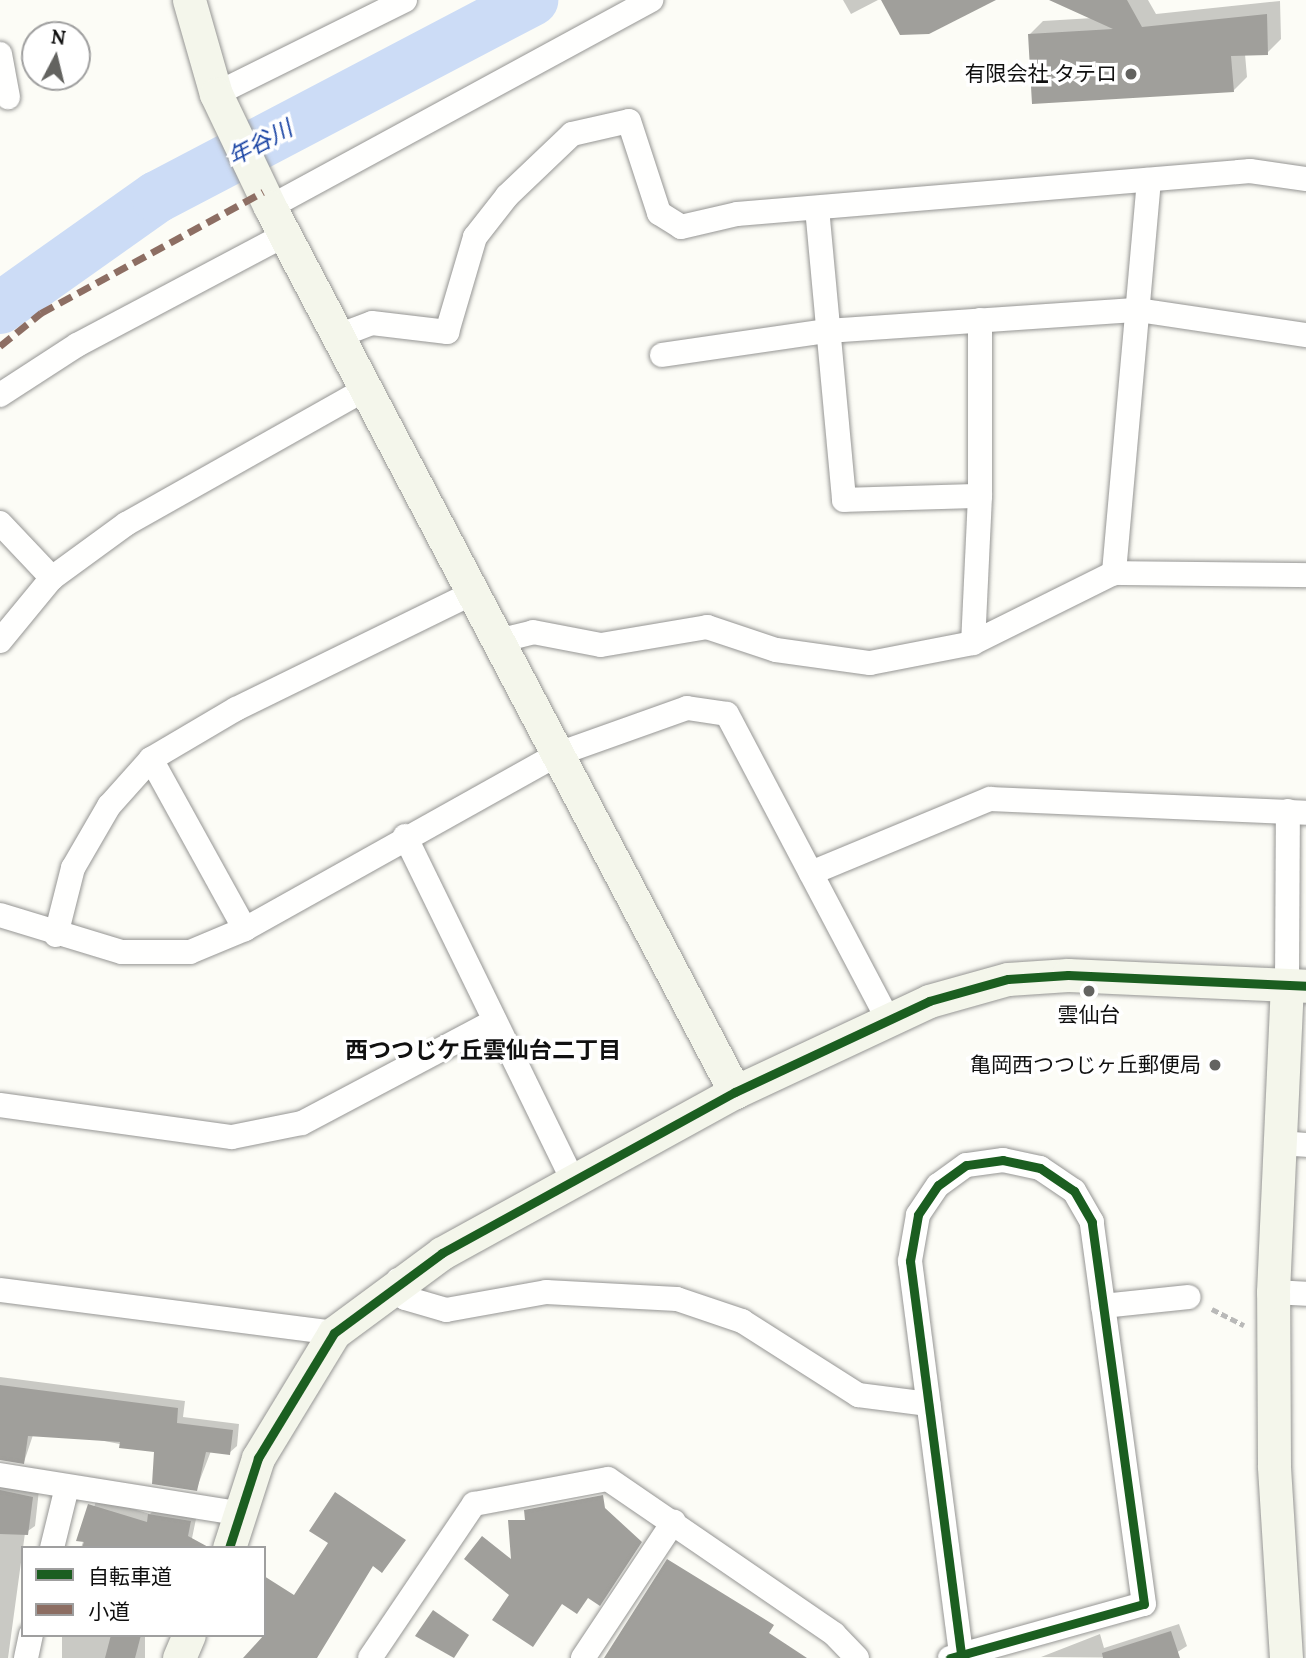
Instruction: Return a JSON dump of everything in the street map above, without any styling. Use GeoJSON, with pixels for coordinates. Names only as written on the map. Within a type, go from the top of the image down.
{"type":"FeatureCollection","features":[{"type":"Feature","properties":{"kind":"street"},"geometry":{"type":"LineString","coordinates":[[189,0],[220,103],[272,209],[735,1092]]}},
{"type":"Feature","properties":{"kind":"street"},"geometry":{"type":"LineString","coordinates":[[220,103],[405,0]]}},
{"type":"Feature","properties":{"kind":"street"},"geometry":{"type":"LineString","coordinates":[[0,395],[77,345],[272,209],[651,0]]}},
{"type":"Feature","properties":{"kind":"street"},"geometry":{"type":"LineString","coordinates":[[0,54],[8,97]]}},
{"type":"Feature","properties":{"kind":"street"},"geometry":{"type":"LineString","coordinates":[[338,336],[372,323],[447,332],[475,237],[572,134],[629,121],[659,213],[681,227],[817,208],[1251,171],[1306,178]]}},
{"type":"Feature","properties":{"kind":"street"},"geometry":{"type":"LineString","coordinates":[[1114,573],[1149,180]]}},
{"type":"Feature","properties":{"kind":"street"},"geometry":{"type":"LineString","coordinates":[[817,208],[844,500],[980,496]]}},
{"type":"Feature","properties":{"kind":"street"},"geometry":{"type":"LineString","coordinates":[[662,355],[827,331],[1138,310],[1306,335]]}},
{"type":"Feature","properties":{"kind":"street"},"geometry":{"type":"LineString","coordinates":[[973,643],[980,496],[980,320]]}},
{"type":"Feature","properties":{"kind":"street"},"geometry":{"type":"LineString","coordinates":[[0,641],[52,578],[126,524],[366,389]]}},
{"type":"Feature","properties":{"kind":"street"},"geometry":{"type":"LineString","coordinates":[[0,523],[52,578]]}},
{"type":"Feature","properties":{"kind":"street"},"geometry":{"type":"LineString","coordinates":[[498,641],[533,632],[601,645],[707,626],[776,650],[870,663],[973,643],[1114,573],[1306,575]]}},
{"type":"Feature","properties":{"kind":"street"},"geometry":{"type":"LineString","coordinates":[[56,935],[73,868],[108,806],[151,759],[236,709],[473,593]]}},
{"type":"Feature","properties":{"kind":"street"},"geometry":{"type":"LineString","coordinates":[[0,915],[56,935],[122,952],[190,952],[245,929],[405,836],[558,754],[687,709],[727,714],[888,1019]]}},
{"type":"Feature","properties":{"kind":"street"},"geometry":{"type":"LineString","coordinates":[[151,759],[245,929]]}},
{"type":"Feature","properties":{"kind":"street"},"geometry":{"type":"LineString","coordinates":[[811,873],[990,799],[1297,812],[1293,1144],[1273,1292],[1286,1658]]}},
{"type":"Feature","properties":{"kind":"street"},"geometry":{"type":"LineString","coordinates":[[405,836],[573,1181]]}},
{"type":"Feature","properties":{"kind":"street"},"geometry":{"type":"LineString","coordinates":[[230,1546],[244,1514],[258,1458],[334,1333],[398,1280],[735,1092],[888,1019],[969,989],[1039,976],[1296,986]]}},
{"type":"Feature","properties":{"kind":"street"},"geometry":{"type":"LineString","coordinates":[[0,1104],[232,1138],[302,1123],[495,1021]]}},
{"type":"Feature","properties":{"kind":"street"},"geometry":{"type":"LineString","coordinates":[[1003,1160],[1040,1168],[1074,1191],[1092,1222],[1103,1306],[1144,1604],[955,1656],[929,1404],[910,1261],[918,1215],[938,1185],[966,1165],[1003,1160]]}},
{"type":"Feature","properties":{"kind":"street"},"geometry":{"type":"LineString","coordinates":[[398,1280],[405,1298],[446,1310],[546,1292],[677,1299],[742,1321],[858,1395],[929,1404]]}},
{"type":"Feature","properties":{"kind":"street"},"geometry":{"type":"LineString","coordinates":[[0,1290],[334,1333]]}},
{"type":"Feature","properties":{"kind":"street"},"geometry":{"type":"LineString","coordinates":[[1273,1292],[1306,1294]]}},
{"type":"Feature","properties":{"kind":"street"},"geometry":{"type":"LineString","coordinates":[[1103,1306],[1189,1297]]}},
{"type":"Feature","properties":{"kind":"street"},"geometry":{"type":"LineString","coordinates":[[0,1475],[244,1514]]}},
{"type":"Feature","properties":{"kind":"street"},"geometry":{"type":"LineString","coordinates":[[370,1658],[474,1504],[608,1479],[674,1521],[834,1634],[857,1658]]}},
{"type":"Feature","properties":{"kind":"street"},"geometry":{"type":"LineString","coordinates":[[52,1546],[67,1487]]}},
{"type":"Feature","properties":{"kind":"street"},"geometry":{"type":"LineString","coordinates":[[583,1658],[674,1521]]}},
{"type":"Feature","properties":{"kind":"street"},"geometry":{"type":"LineString","coordinates":[[26,1658],[31,1637]]}},
{"type":"Feature","properties":{"kind":"street"},"geometry":{"type":"LineString","coordinates":[[179,1658],[188,1637]]}},
{"type":"Feature","properties":{"kind":"path"},"geometry":{"type":"LineString","coordinates":[[1189,1297],[1273,1340]]}},
{"type":"Feature","properties":{"kind":"building"},"geometry":{"type":"Polygon","coordinates":[[[881,0],[996,0],[929,34],[900,35],[881,0]]]}},
{"type":"Feature","properties":{"kind":"building","name":"有限会社 タテロ"},"geometry":{"type":"Polygon","coordinates":[[[1049,0],[1127,0],[1142,27],[1267,14],[1268,55],[1231,56],[1234,92],[1032,104],[1028,34],[1113,29],[1049,0]]]}},
{"type":"Feature","properties":{"kind":"building"},"geometry":{"type":"Polygon","coordinates":[[[0,1385],[178,1408],[177,1423],[233,1430],[230,1455],[206,1452],[197,1491],[152,1484],[154,1452],[119,1448],[120,1442],[28,1436],[24,1464],[0,1460],[0,1385]]]}},
{"type":"Feature","properties":{"kind":"building"},"geometry":{"type":"Polygon","coordinates":[[[0,1490],[33,1497],[28,1535],[0,1534],[0,1490]]]}},
{"type":"Feature","properties":{"kind":"building"},"geometry":{"type":"Polygon","coordinates":[[[335,1492],[406,1540],[382,1573],[373,1566],[317,1658],[243,1658],[262,1637],[266,1637],[266,1577],[294,1595],[328,1543],[309,1531],[335,1492]]]}},
{"type":"Feature","properties":{"kind":"building"},"geometry":{"type":"Polygon","coordinates":[[[603,1495],[605,1508],[642,1542],[600,1606],[588,1598],[577,1614],[562,1604],[533,1647],[492,1620],[509,1595],[464,1559],[482,1536],[511,1559],[508,1520],[525,1520],[524,1510],[603,1495]]]}},
{"type":"Feature","properties":{"kind":"building"},"geometry":{"type":"Polygon","coordinates":[[[88,1504],[147,1522],[148,1514],[191,1521],[188,1536],[206,1546],[83,1546],[84,1542],[76,1541],[88,1504]]]}},
{"type":"Feature","properties":{"kind":"building"},"geometry":{"type":"Polygon","coordinates":[[[667,1559],[774,1625],[769,1633],[807,1658],[604,1658],[667,1559]]]}},
{"type":"Feature","properties":{"kind":"building"},"geometry":{"type":"Polygon","coordinates":[[[433,1610],[469,1635],[454,1658],[415,1636],[433,1610]]]}},
{"type":"Feature","properties":{"kind":"building"},"geometry":{"type":"Polygon","coordinates":[[[1171,1631],[1180,1658],[1103,1658],[1102,1653],[1171,1631]]]}},
{"type":"Feature","properties":{"kind":"building"},"geometry":{"type":"Polygon","coordinates":[[[110,1637],[140,1637],[135,1658],[105,1658],[110,1637]]]}},
{"type":"Feature","properties":{"kind":"waterway","name":"年谷川"},"geometry":{"type":"LineString","coordinates":[[0,308],[157,197],[533,0]]}},
{"type":"Feature","properties":{"kind":"marked path"},"geometry":{"type":"LineString","coordinates":[[0,346],[41,313],[263,192]]}},
{"type":"Feature","properties":{"kind":"cycle path"},"geometry":{"type":"LineString","coordinates":[[230,1546],[258,1458],[334,1333],[442,1253],[735,1092],[929,1001],[1008,979],[1068,975],[1306,986]]}},
{"type":"Feature","properties":{"kind":"cycle path"},"geometry":{"type":"LineString","coordinates":[[950,1658],[1144,1604],[1092,1222],[1074,1191],[1040,1168],[1003,1160],[966,1165],[938,1185],[918,1215],[910,1261],[961,1655]]}},
{"type":"Feature","properties":{"kind":"place","name":"有限会社 タテロ"},"geometry":{"type":"Point","coordinates":[1131,74]}},
{"type":"Feature","properties":{"kind":"place","name":"雲仙台"},"geometry":{"type":"Point","coordinates":[1089,991]}},
{"type":"Feature","properties":{"kind":"place","name":"亀岡西つつじヶ丘郵便局"},"geometry":{"type":"Point","coordinates":[1215,1065]}},
{"type":"Feature","properties":{"kind":"district","name":"西つつじケ丘雲仙台二丁目"},"geometry":{"type":"Point","coordinates":[483,1050]}}]}
